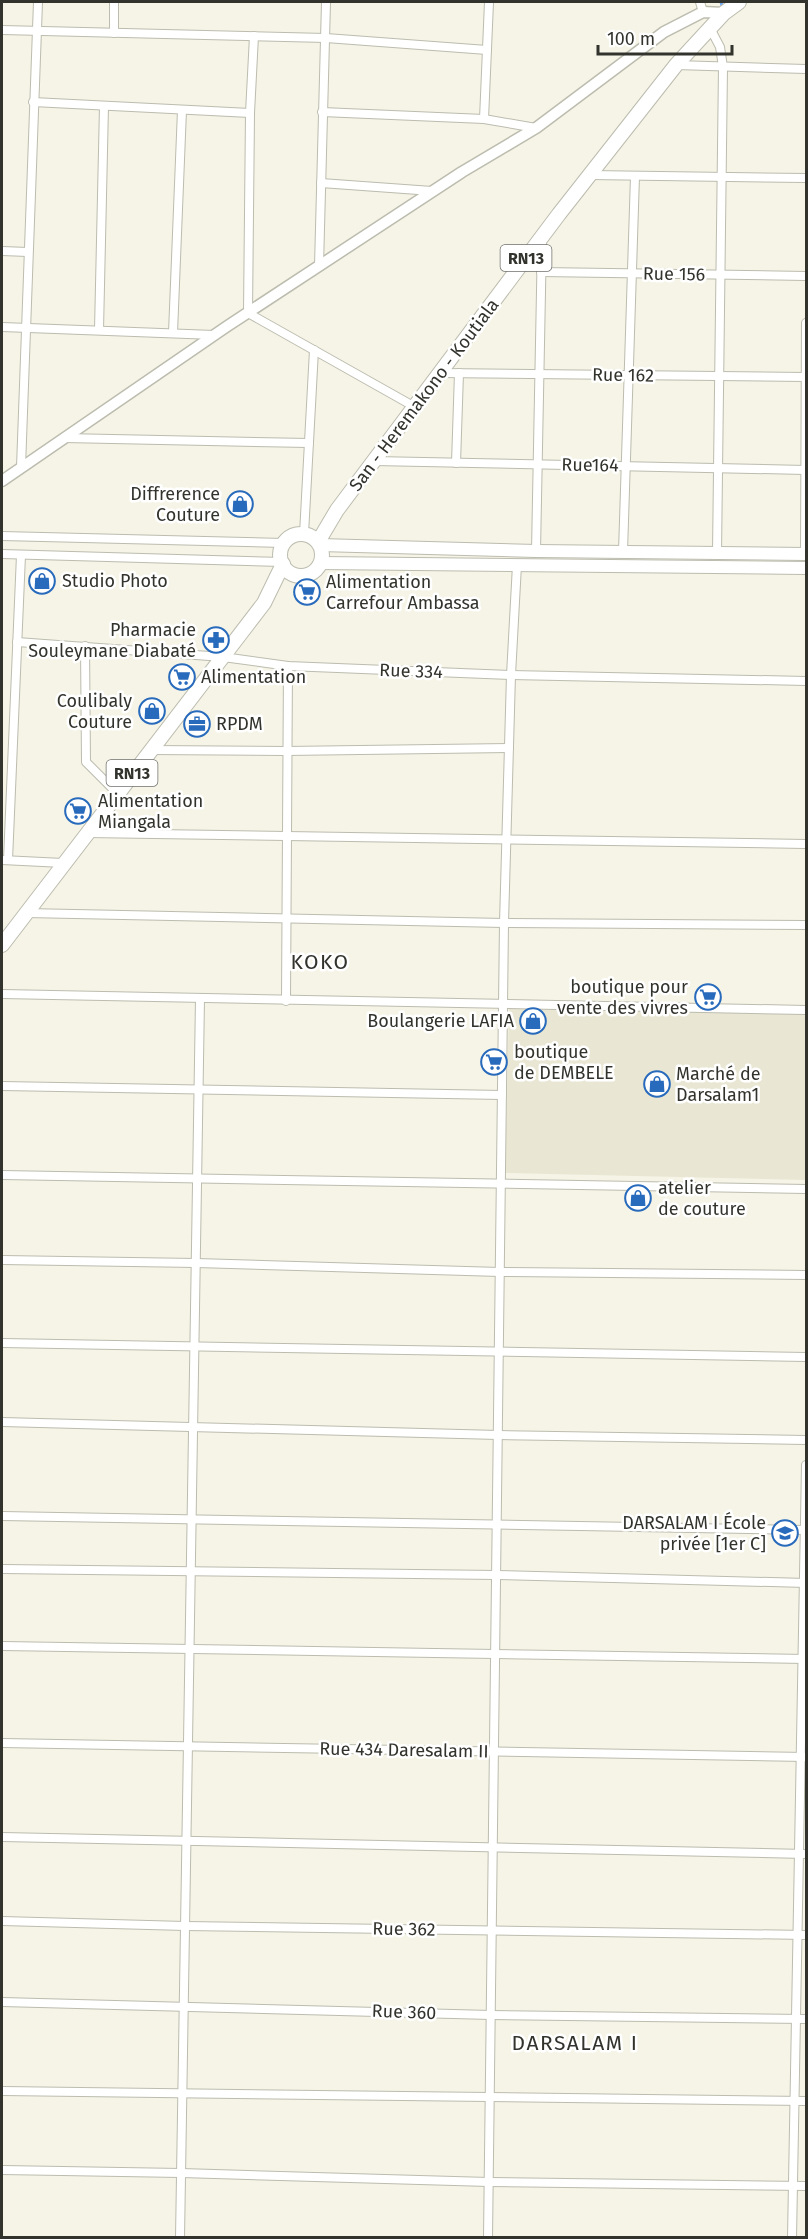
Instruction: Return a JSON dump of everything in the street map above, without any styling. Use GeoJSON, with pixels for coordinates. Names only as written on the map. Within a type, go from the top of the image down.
{"type":"FeatureCollection","features":[{"type":"Feature","properties":{"kind":"main road","name":"San - Heremakono - Koutiala"},"geometry":{"type":"LineString","coordinates":[[337,510],[542,237],[676,65],[736,2]]}},
{"type":"Feature","properties":{"kind":"main road","name":"RN13"},"geometry":{"type":"LineString","coordinates":[[304,534],[337,510]]}},
{"type":"Feature","properties":{"kind":"main road","name":"RN13"},"geometry":{"type":"LineString","coordinates":[[319,543],[337,510]]}},
{"type":"Feature","properties":{"kind":"main road"},"geometry":{"type":"LineString","coordinates":[[304,534],[319,543],[322,554],[320,563],[310,573],[296,574],[288,571],[282,563],[280,552],[284,543],[293,536],[304,534]]}},
{"type":"Feature","properties":{"kind":"main road"},"geometry":{"type":"LineString","coordinates":[[319,543],[536,551],[806,554]]}},
{"type":"Feature","properties":{"kind":"main road","name":"RN13"},"geometry":{"type":"LineString","coordinates":[[264,603],[282,563]]}},
{"type":"Feature","properties":{"kind":"main road"},"geometry":{"type":"LineString","coordinates":[[320,563],[807,568]]}},
{"type":"Feature","properties":{"kind":"main road","name":"RN13"},"geometry":{"type":"LineString","coordinates":[[2,945],[6,933],[25,913],[264,603],[296,574]]}},
{"type":"Feature","properties":{"kind":"street"},"geometry":{"type":"LineString","coordinates":[[21,467],[38,2]]}},
{"type":"Feature","properties":{"kind":"street"},"geometry":{"type":"LineString","coordinates":[[114,2],[114,33]]}},
{"type":"Feature","properties":{"kind":"street"},"geometry":{"type":"LineString","coordinates":[[319,266],[326,2]]}},
{"type":"Feature","properties":{"kind":"street"},"geometry":{"type":"LineString","coordinates":[[484,118],[489,2]]}},
{"type":"Feature","properties":{"kind":"street"},"geometry":{"type":"LineString","coordinates":[[2,481],[214,335],[432,191],[536,128],[701,7],[724,13]]}},
{"type":"Feature","properties":{"kind":"street"},"geometry":{"type":"LineString","coordinates":[[710,28],[720,46],[723,66],[717,553]]}},
{"type":"Feature","properties":{"kind":"street"},"geometry":{"type":"LineString","coordinates":[[2,30],[326,38],[487,50]]}},
{"type":"Feature","properties":{"kind":"street"},"geometry":{"type":"LineString","coordinates":[[248,313],[250,113],[254,36]]}},
{"type":"Feature","properties":{"kind":"street"},"geometry":{"type":"LineString","coordinates":[[676,65],[807,69]]}},
{"type":"Feature","properties":{"kind":"street"},"geometry":{"type":"LineString","coordinates":[[33,102],[250,113]]}},
{"type":"Feature","properties":{"kind":"street"},"geometry":{"type":"LineString","coordinates":[[99,330],[104,106]]}},
{"type":"Feature","properties":{"kind":"street"},"geometry":{"type":"LineString","coordinates":[[173,333],[182,110]]}},
{"type":"Feature","properties":{"kind":"street"},"geometry":{"type":"LineString","coordinates":[[322,112],[484,118],[536,128]]}},
{"type":"Feature","properties":{"kind":"street"},"geometry":{"type":"LineString","coordinates":[[590,175],[807,178]]}},
{"type":"Feature","properties":{"kind":"street"},"geometry":{"type":"LineString","coordinates":[[623,552],[635,176]]}},
{"type":"Feature","properties":{"kind":"street"},"geometry":{"type":"LineString","coordinates":[[321,183],[432,191]]}},
{"type":"Feature","properties":{"kind":"street"},"geometry":{"type":"LineString","coordinates":[[536,551],[542,237]]}},
{"type":"Feature","properties":{"kind":"street"},"geometry":{"type":"LineString","coordinates":[[2,251],[28,252]]}},
{"type":"Feature","properties":{"kind":"street","name":"Rue 156"},"geometry":{"type":"LineString","coordinates":[[541,272],[807,276]]}},
{"type":"Feature","properties":{"kind":"street"},"geometry":{"type":"LineString","coordinates":[[248,313],[415,407]]}},
{"type":"Feature","properties":{"kind":"street"},"geometry":{"type":"LineString","coordinates":[[806,554],[807,323]]}},
{"type":"Feature","properties":{"kind":"street"},"geometry":{"type":"LineString","coordinates":[[2,327],[214,335]]}},
{"type":"Feature","properties":{"kind":"street"},"geometry":{"type":"LineString","coordinates":[[304,534],[314,350]]}},
{"type":"Feature","properties":{"kind":"street","name":"Rue 162"},"geometry":{"type":"LineString","coordinates":[[440,373],[806,377]]}},
{"type":"Feature","properties":{"kind":"street"},"geometry":{"type":"LineString","coordinates":[[456,463],[459,373]]}},
{"type":"Feature","properties":{"kind":"street"},"geometry":{"type":"LineString","coordinates":[[64,438],[309,443]]}},
{"type":"Feature","properties":{"kind":"street","name":"Rue164"},"geometry":{"type":"LineString","coordinates":[[374,461],[806,470]]}},
{"type":"Feature","properties":{"kind":"street"},"geometry":{"type":"LineString","coordinates":[[2,536],[284,543]]}},
{"type":"Feature","properties":{"kind":"street"},"geometry":{"type":"LineString","coordinates":[[2,554],[282,563]]}},
{"type":"Feature","properties":{"kind":"street"},"geometry":{"type":"LineString","coordinates":[[21,555],[11,785],[5,860],[63,862]]}},
{"type":"Feature","properties":{"kind":"street"},"geometry":{"type":"LineString","coordinates":[[488,2238],[504,923],[508,748],[517,565]]}},
{"type":"Feature","properties":{"kind":"street","name":"Rue 334"},"geometry":{"type":"LineString","coordinates":[[17,642],[223,657],[288,666],[511,675],[807,681]]}},
{"type":"Feature","properties":{"kind":"street"},"geometry":{"type":"LineString","coordinates":[[85,646],[86,762],[117,793]]}},
{"type":"Feature","properties":{"kind":"street"},"geometry":{"type":"LineString","coordinates":[[286,1001],[288,666]]}},
{"type":"Feature","properties":{"kind":"street"},"geometry":{"type":"LineString","coordinates":[[150,750],[508,748]]}},
{"type":"Feature","properties":{"kind":"street"},"geometry":{"type":"LineString","coordinates":[[2,785],[11,785]]}},
{"type":"Feature","properties":{"kind":"street"},"geometry":{"type":"LineString","coordinates":[[86,833],[807,844]]}},
{"type":"Feature","properties":{"kind":"street"},"geometry":{"type":"LineString","coordinates":[[25,913],[504,923],[807,925]]}},
{"type":"Feature","properties":{"kind":"street"},"geometry":{"type":"LineString","coordinates":[[2,994],[807,1010]]}},
{"type":"Feature","properties":{"kind":"street"},"geometry":{"type":"LineString","coordinates":[[180,2238],[200,999]]}},
{"type":"Feature","properties":{"kind":"street"},"geometry":{"type":"LineString","coordinates":[[2,1086],[502,1095]]}},
{"type":"Feature","properties":{"kind":"street"},"geometry":{"type":"LineString","coordinates":[[2,1175],[807,1189]]}},
{"type":"Feature","properties":{"kind":"street"},"geometry":{"type":"LineString","coordinates":[[2,1260],[500,1272],[807,1275]]}},
{"type":"Feature","properties":{"kind":"street"},"geometry":{"type":"LineString","coordinates":[[2,1342],[807,1357]]}},
{"type":"Feature","properties":{"kind":"street"},"geometry":{"type":"LineString","coordinates":[[2,1422],[498,1435],[807,1440]]}},
{"type":"Feature","properties":{"kind":"street"},"geometry":{"type":"LineString","coordinates":[[792,2238],[796,2019],[802,1935],[807,1464]]}},
{"type":"Feature","properties":{"kind":"street"},"geometry":{"type":"LineString","coordinates":[[2,1516],[806,1530]]}},
{"type":"Feature","properties":{"kind":"street"},"geometry":{"type":"LineString","coordinates":[[2,1569],[496,1575],[805,1583]]}},
{"type":"Feature","properties":{"kind":"street"},"geometry":{"type":"LineString","coordinates":[[2,1646],[805,1659]]}},
{"type":"Feature","properties":{"kind":"street","name":"Rue 434 Daresalam II"},"geometry":{"type":"LineString","coordinates":[[2,1743],[804,1757]]}},
{"type":"Feature","properties":{"kind":"street"},"geometry":{"type":"LineString","coordinates":[[2,1837],[803,1854]]}},
{"type":"Feature","properties":{"kind":"street","name":"Rue 362"},"geometry":{"type":"LineString","coordinates":[[2,1921],[802,1935]]}},
{"type":"Feature","properties":{"kind":"street","name":"Rue 360"},"geometry":{"type":"LineString","coordinates":[[2,2002],[491,2015],[807,2019]]}},
{"type":"Feature","properties":{"kind":"street"},"geometry":{"type":"LineString","coordinates":[[2,2091],[807,2101]]}},
{"type":"Feature","properties":{"kind":"street"},"geometry":{"type":"LineString","coordinates":[[2,2170],[489,2182],[807,2186]]}},
{"type":"Feature","properties":{"kind":"shaded area","name":"Marché de Darsalam1"},"geometry":{"type":"Polygon","coordinates":[[[509,1007],[806,1014],[806,1180],[505,1173],[509,1007]]]}},
{"type":"Feature","properties":{"kind":"waterway"},"geometry":{"type":"LineString","coordinates":[[721,2],[722,6]]}},
{"type":"Feature","properties":{"kind":"place","name":"Diffrerence Couture"},"geometry":{"type":"Point","coordinates":[240,504]}},
{"type":"Feature","properties":{"kind":"place","name":"Studio Photo"},"geometry":{"type":"Point","coordinates":[42,581]}},
{"type":"Feature","properties":{"kind":"place","name":"Alimentation Carrefour Ambassa"},"geometry":{"type":"Point","coordinates":[307,592]}},
{"type":"Feature","properties":{"kind":"place","name":"Pharmacie Souleymane Diabaté"},"geometry":{"type":"Point","coordinates":[216,640]}},
{"type":"Feature","properties":{"kind":"place","name":"Alimentation"},"geometry":{"type":"Point","coordinates":[182,677]}},
{"type":"Feature","properties":{"kind":"place","name":"Coulibaly Couture"},"geometry":{"type":"Point","coordinates":[152,711]}},
{"type":"Feature","properties":{"kind":"place","name":"RPDM"},"geometry":{"type":"Point","coordinates":[197,724]}},
{"type":"Feature","properties":{"kind":"place","name":"Alimentation Miangala"},"geometry":{"type":"Point","coordinates":[78,811]}},
{"type":"Feature","properties":{"kind":"place","name":"boutique pour vente des vivres"},"geometry":{"type":"Point","coordinates":[708,997]}},
{"type":"Feature","properties":{"kind":"place","name":"Boulangerie LAFIA"},"geometry":{"type":"Point","coordinates":[533,1021]}},
{"type":"Feature","properties":{"kind":"place","name":"boutique de DEMBELE"},"geometry":{"type":"Point","coordinates":[494,1062]}},
{"type":"Feature","properties":{"kind":"place","name":"Marché de Darsalam1"},"geometry":{"type":"Point","coordinates":[657,1084]}},
{"type":"Feature","properties":{"kind":"place","name":"atelier de couture"},"geometry":{"type":"Point","coordinates":[638,1198]}},
{"type":"Feature","properties":{"kind":"place","name":"DARSALAM I École privée [1er C]"},"geometry":{"type":"Point","coordinates":[785,1533]}},
{"type":"Feature","properties":{"kind":"district","name":"KOKO"},"geometry":{"type":"Point","coordinates":[320,962]}},
{"type":"Feature","properties":{"kind":"district","name":"DARSALAM I"},"geometry":{"type":"Point","coordinates":[575,2043]}}]}
